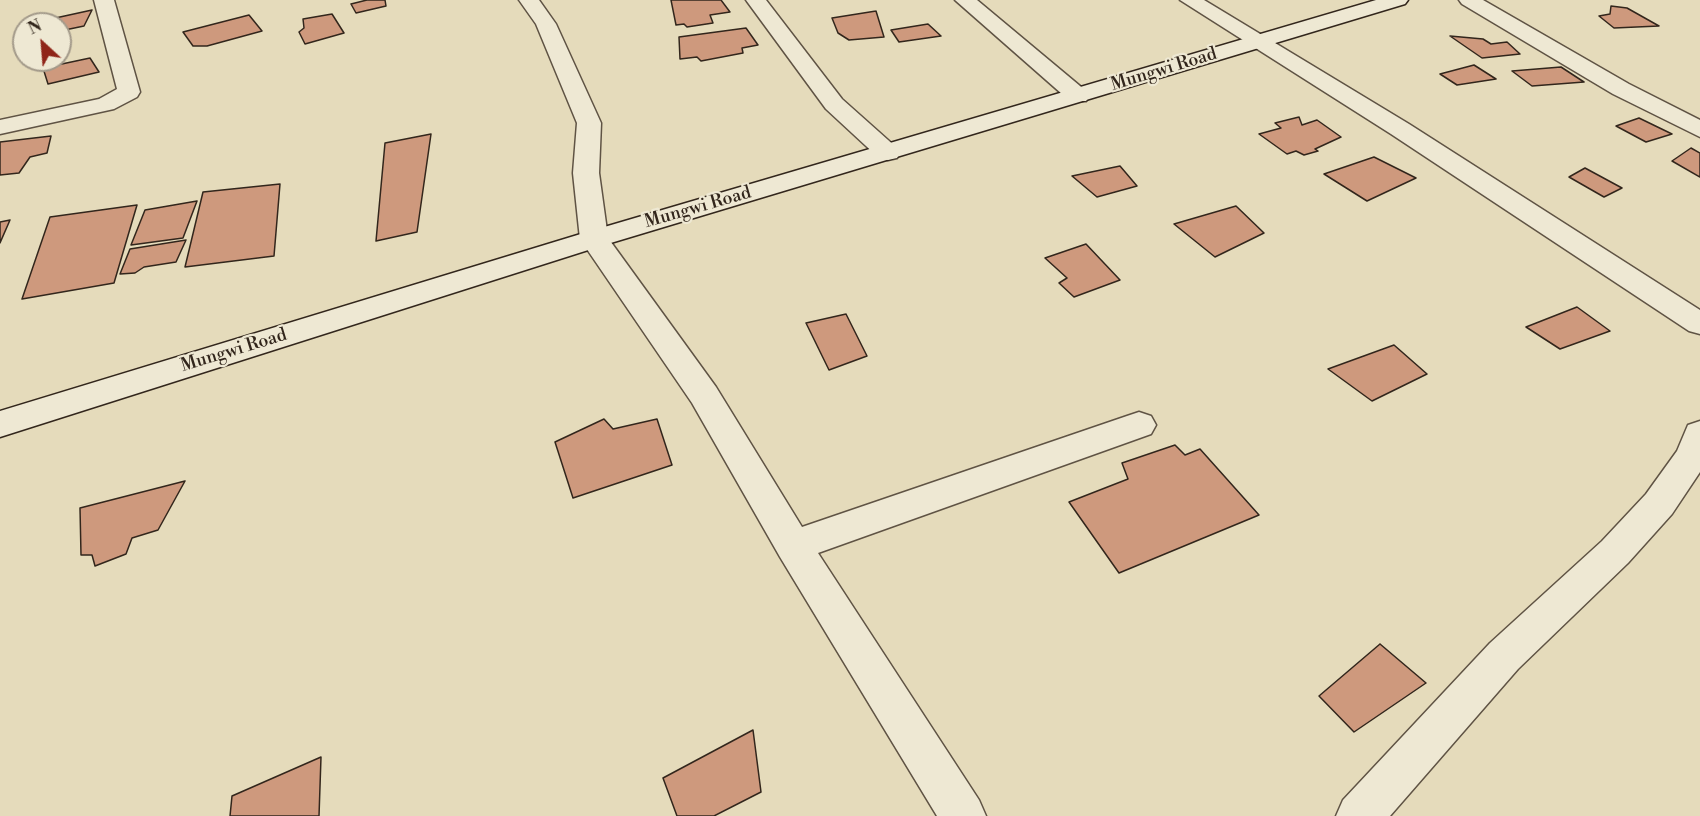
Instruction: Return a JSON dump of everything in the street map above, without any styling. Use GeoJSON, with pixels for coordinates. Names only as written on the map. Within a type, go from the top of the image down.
{"type":"FeatureCollection","features":[{"type":"Feature","properties":{"kind":"street"},"geometry":{"type":"LineString","coordinates":[[0,127],[106,104],[129,92],[104,0]]}},
{"type":"Feature","properties":{"kind":"street"},"geometry":{"type":"LineString","coordinates":[[528,0],[546,24],[589,123],[586,173],[594,239],[704,395],[793,546],[963,816]]}},
{"type":"Feature","properties":{"kind":"street"},"geometry":{"type":"LineString","coordinates":[[756,0],[834,104],[888,153]]}},
{"type":"Feature","properties":{"kind":"street"},"geometry":{"type":"LineString","coordinates":[[965,0],[1078,96]]}},
{"type":"Feature","properties":{"kind":"street"},"geometry":{"type":"LineString","coordinates":[[1190,0],[1400,129],[1700,324]]}},
{"type":"Feature","properties":{"kind":"street","name":"Mungwi Road"},"geometry":{"type":"LineString","coordinates":[[0,424],[594,239],[1398,0]]}},
{"type":"Feature","properties":{"kind":"street"},"geometry":{"type":"LineString","coordinates":[[1469,0],[1621,89],[1700,130]]}},
{"type":"Feature","properties":{"kind":"street"},"geometry":{"type":"LineString","coordinates":[[793,546],[1139,425]]}},
{"type":"Feature","properties":{"kind":"street"},"geometry":{"type":"LineString","coordinates":[[1359,816],[1504,656],[1615,552],[1659,504],[1692,456],[1700,434]]}},
{"type":"Feature","properties":{"kind":"building"},"geometry":{"type":"Polygon","coordinates":[[[367,0],[385,0],[386,6],[356,13],[351,4],[367,0]]]}},
{"type":"Feature","properties":{"kind":"building"},"geometry":{"type":"Polygon","coordinates":[[[671,0],[721,0],[730,12],[710,15],[713,23],[687,27],[684,24],[676,25],[671,0]]]}},
{"type":"Feature","properties":{"kind":"building"},"geometry":{"type":"Polygon","coordinates":[[[1611,6],[1627,8],[1659,26],[1614,28],[1599,16],[1610,14],[1611,6]]]}},
{"type":"Feature","properties":{"kind":"building"},"geometry":{"type":"Polygon","coordinates":[[[92,10],[84,26],[72,28],[72,14],[92,10]]]}},
{"type":"Feature","properties":{"kind":"building"},"geometry":{"type":"Polygon","coordinates":[[[876,11],[884,37],[849,40],[838,33],[832,18],[876,11]]]}},
{"type":"Feature","properties":{"kind":"building"},"geometry":{"type":"Polygon","coordinates":[[[332,14],[344,33],[305,44],[299,32],[304,28],[303,19],[332,14]]]}},
{"type":"Feature","properties":{"kind":"building"},"geometry":{"type":"Polygon","coordinates":[[[249,15],[262,31],[207,46],[193,46],[183,32],[249,15]]]}},
{"type":"Feature","properties":{"kind":"building"},"geometry":{"type":"Polygon","coordinates":[[[928,24],[941,36],[899,42],[891,30],[928,24]]]}},
{"type":"Feature","properties":{"kind":"building"},"geometry":{"type":"Polygon","coordinates":[[[746,28],[758,45],[742,48],[743,53],[701,61],[697,57],[680,59],[679,37],[746,28]]]}},
{"type":"Feature","properties":{"kind":"building"},"geometry":{"type":"Polygon","coordinates":[[[1450,36],[1483,39],[1491,44],[1507,42],[1520,54],[1482,58],[1450,36]]]}},
{"type":"Feature","properties":{"kind":"building"},"geometry":{"type":"Polygon","coordinates":[[[90,58],[99,72],[48,84],[44,72],[72,72],[72,62],[90,58]]]}},
{"type":"Feature","properties":{"kind":"building"},"geometry":{"type":"Polygon","coordinates":[[[1474,65],[1496,79],[1457,85],[1440,74],[1474,65]]]}},
{"type":"Feature","properties":{"kind":"building"},"geometry":{"type":"Polygon","coordinates":[[[1561,67],[1584,82],[1532,86],[1512,71],[1561,67]]]}},
{"type":"Feature","properties":{"kind":"building"},"geometry":{"type":"Polygon","coordinates":[[[1299,117],[1302,125],[1317,120],[1341,137],[1315,149],[1318,151],[1304,155],[1296,151],[1287,154],[1259,134],[1281,128],[1275,123],[1299,117]]]}},
{"type":"Feature","properties":{"kind":"building"},"geometry":{"type":"Polygon","coordinates":[[[1639,118],[1672,134],[1646,142],[1616,126],[1639,118]]]}},
{"type":"Feature","properties":{"kind":"building"},"geometry":{"type":"Polygon","coordinates":[[[431,134],[417,232],[376,241],[385,143],[431,134]]]}},
{"type":"Feature","properties":{"kind":"building"},"geometry":{"type":"Polygon","coordinates":[[[51,136],[47,153],[30,157],[19,173],[0,175],[0,142],[51,136]]]}},
{"type":"Feature","properties":{"kind":"building"},"geometry":{"type":"Polygon","coordinates":[[[1691,148],[1700,153],[1700,177],[1672,161],[1691,148]]]}},
{"type":"Feature","properties":{"kind":"building"},"geometry":{"type":"Polygon","coordinates":[[[1374,157],[1416,178],[1367,201],[1324,174],[1374,157]]]}},
{"type":"Feature","properties":{"kind":"building"},"geometry":{"type":"Polygon","coordinates":[[[1120,166],[1137,186],[1097,197],[1072,176],[1120,166]]]}},
{"type":"Feature","properties":{"kind":"building"},"geometry":{"type":"Polygon","coordinates":[[[1585,168],[1622,188],[1604,197],[1569,177],[1585,168]]]}},
{"type":"Feature","properties":{"kind":"building"},"geometry":{"type":"Polygon","coordinates":[[[280,184],[274,256],[185,267],[203,192],[280,184]]]}},
{"type":"Feature","properties":{"kind":"building"},"geometry":{"type":"Polygon","coordinates":[[[197,201],[183,238],[131,245],[145,210],[197,201]]]}},
{"type":"Feature","properties":{"kind":"building"},"geometry":{"type":"Polygon","coordinates":[[[137,205],[114,283],[22,299],[50,217],[137,205]]]}},
{"type":"Feature","properties":{"kind":"building"},"geometry":{"type":"Polygon","coordinates":[[[1236,206],[1264,233],[1215,257],[1174,224],[1236,206]]]}},
{"type":"Feature","properties":{"kind":"building"},"geometry":{"type":"Polygon","coordinates":[[[10,220],[0,243],[0,222],[10,220]]]}},
{"type":"Feature","properties":{"kind":"building"},"geometry":{"type":"Polygon","coordinates":[[[186,240],[176,262],[144,267],[135,273],[120,274],[130,249],[186,240]]]}},
{"type":"Feature","properties":{"kind":"building"},"geometry":{"type":"Polygon","coordinates":[[[1086,244],[1120,280],[1074,297],[1059,283],[1067,278],[1045,258],[1086,244]]]}},
{"type":"Feature","properties":{"kind":"building"},"geometry":{"type":"Polygon","coordinates":[[[1577,307],[1610,331],[1560,349],[1526,327],[1577,307]]]}},
{"type":"Feature","properties":{"kind":"building"},"geometry":{"type":"Polygon","coordinates":[[[846,314],[867,356],[829,370],[806,323],[846,314]]]}},
{"type":"Feature","properties":{"kind":"building"},"geometry":{"type":"Polygon","coordinates":[[[1394,345],[1427,374],[1372,401],[1328,369],[1394,345]]]}},
{"type":"Feature","properties":{"kind":"building"},"geometry":{"type":"Polygon","coordinates":[[[604,419],[613,429],[657,419],[672,465],[573,498],[555,442],[604,419]]]}},
{"type":"Feature","properties":{"kind":"building"},"geometry":{"type":"Polygon","coordinates":[[[1175,445],[1185,455],[1200,449],[1259,515],[1119,573],[1069,502],[1128,479],[1122,463],[1175,445]]]}},
{"type":"Feature","properties":{"kind":"building"},"geometry":{"type":"Polygon","coordinates":[[[185,481],[158,530],[132,538],[126,554],[95,566],[92,555],[81,555],[80,508],[185,481]]]}},
{"type":"Feature","properties":{"kind":"building"},"geometry":{"type":"Polygon","coordinates":[[[1380,644],[1426,683],[1354,732],[1319,696],[1380,644]]]}},
{"type":"Feature","properties":{"kind":"building"},"geometry":{"type":"Polygon","coordinates":[[[753,730],[761,792],[714,816],[677,816],[663,778],[753,730]]]}},
{"type":"Feature","properties":{"kind":"building"},"geometry":{"type":"Polygon","coordinates":[[[321,757],[319,816],[230,816],[232,796],[321,757]]]}}]}
